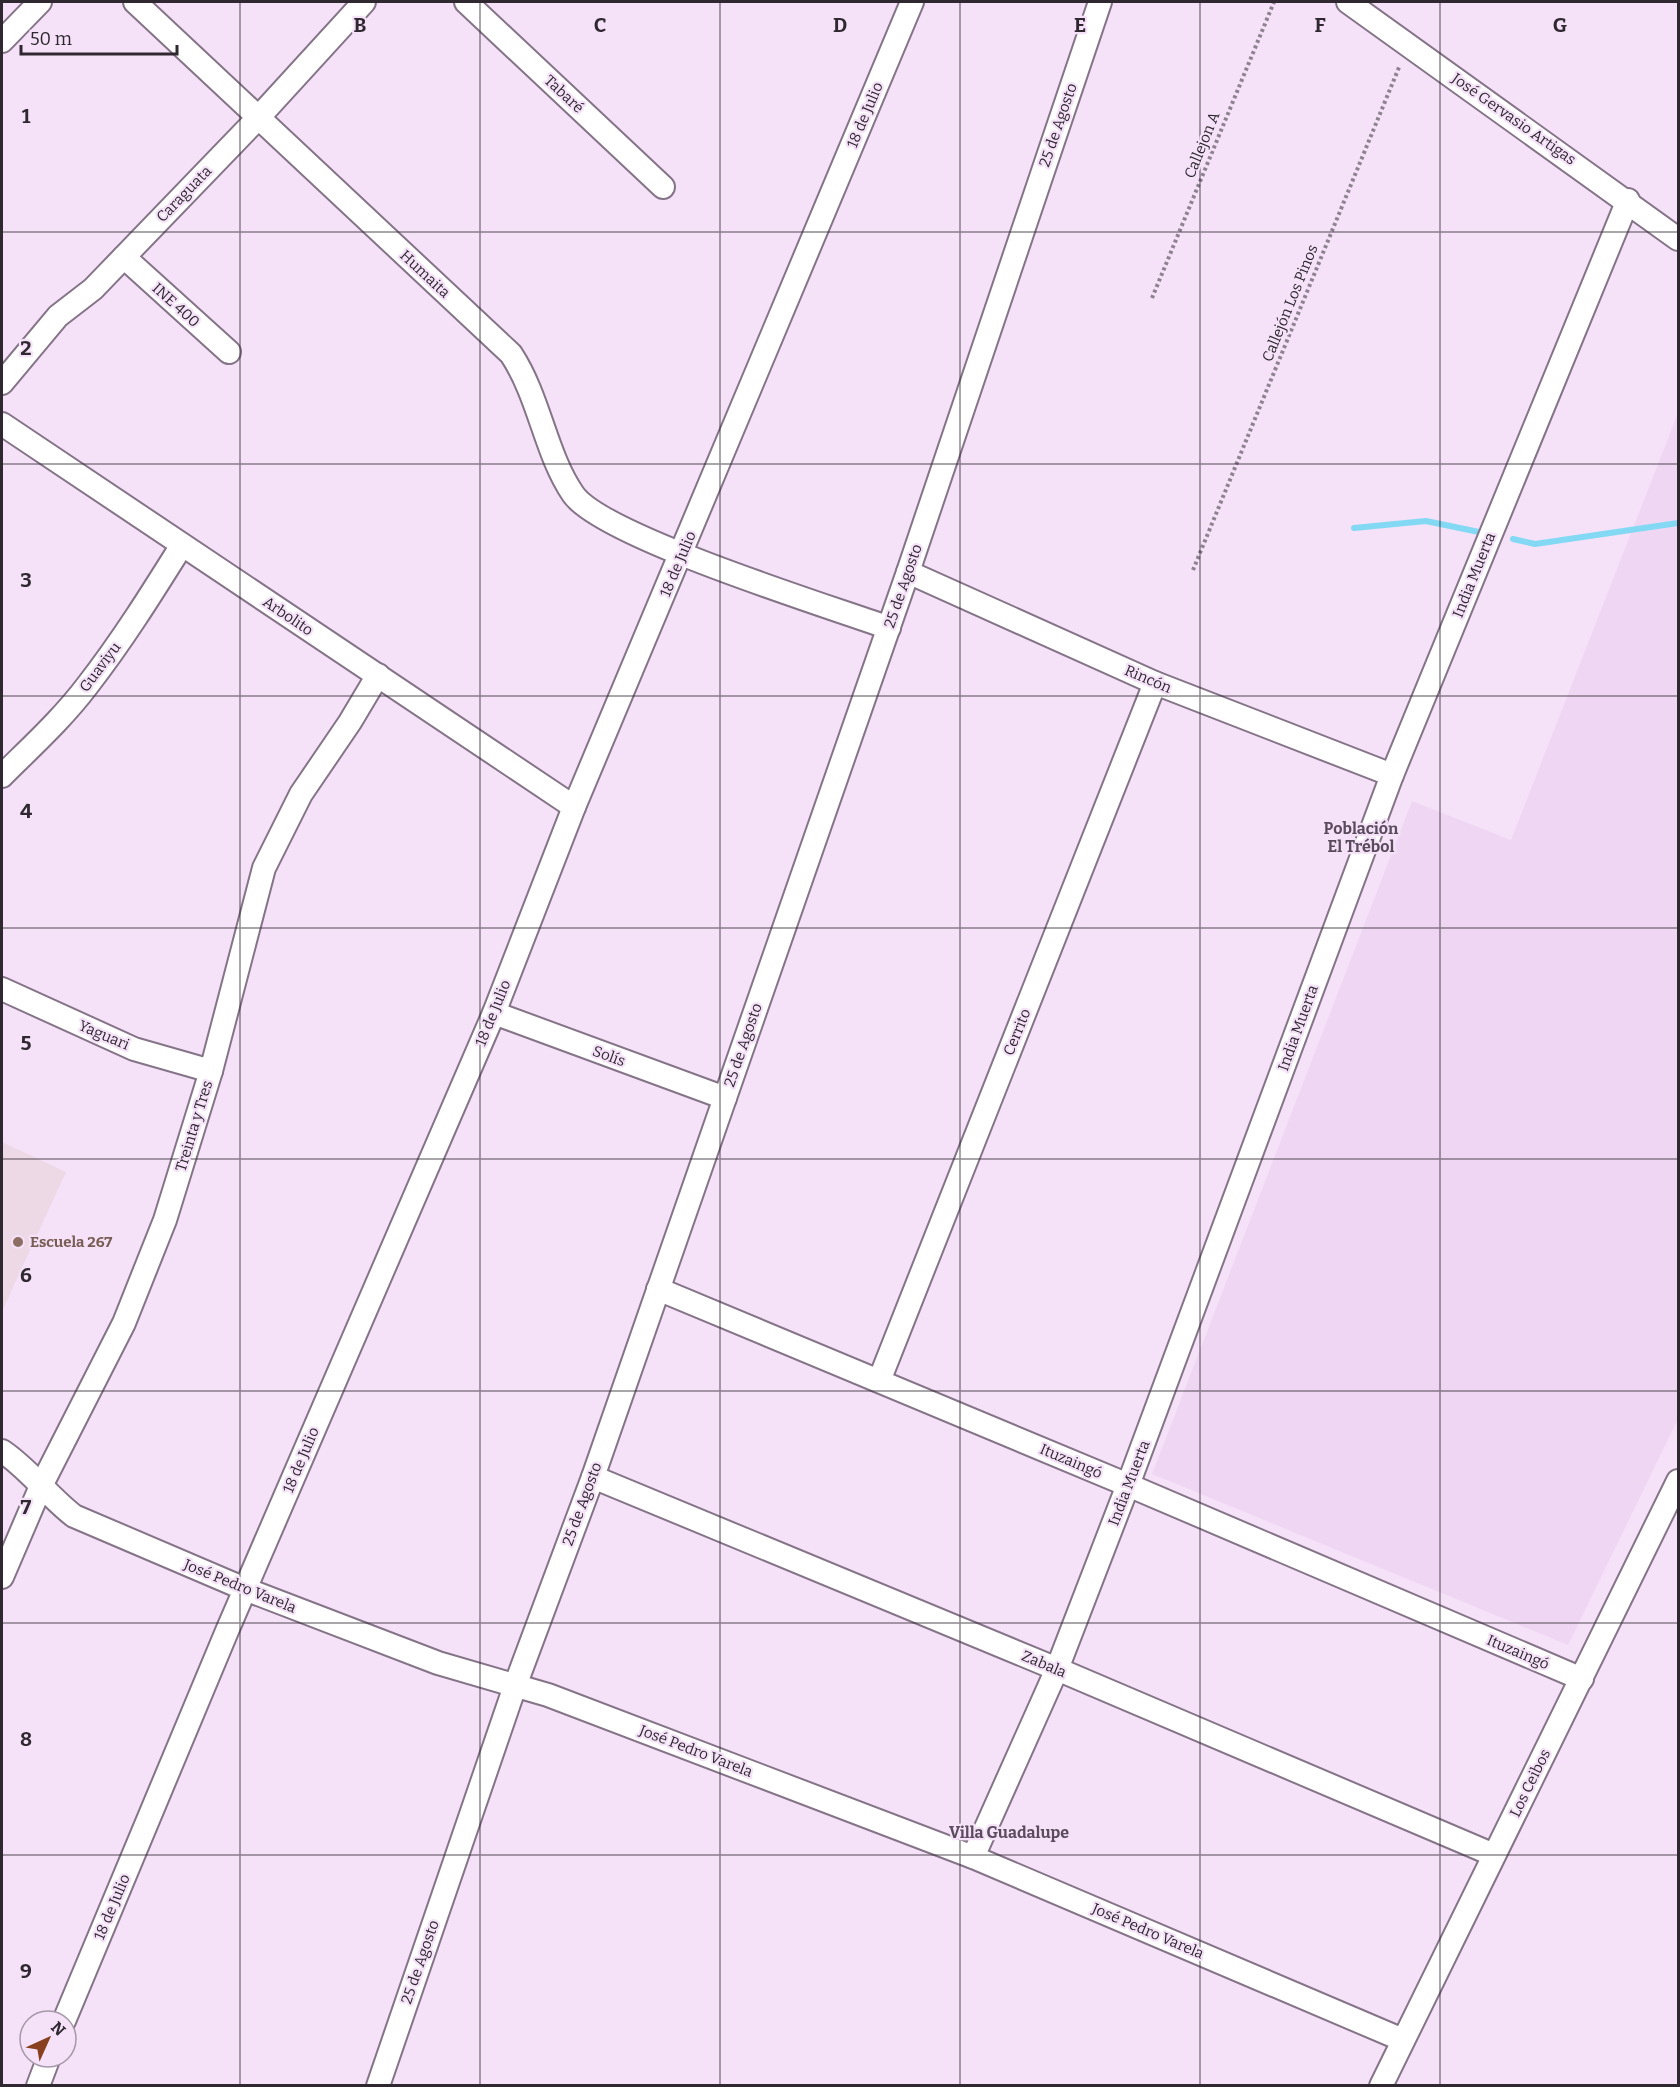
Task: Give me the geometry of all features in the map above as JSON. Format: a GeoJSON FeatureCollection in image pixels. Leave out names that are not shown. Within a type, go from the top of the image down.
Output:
{"type":"FeatureCollection","features":[{"type":"Feature","properties":{"kind":"street"},"geometry":{"type":"LineString","coordinates":[[2,41],[40,2]]}},
{"type":"Feature","properties":{"kind":"street","name":"Humaita"},"geometry":{"type":"LineString","coordinates":[[135,2],[511,354],[527,378],[558,466],[574,496],[596,516],[683,554]]}},
{"type":"Feature","properties":{"kind":"street","name":"Caraguata"},"geometry":{"type":"LineString","coordinates":[[2,383],[58,316],[93,289],[258,118],[364,2]]}},
{"type":"Feature","properties":{"kind":"street","name":"Tabaré"},"geometry":{"type":"LineString","coordinates":[[466,2],[663,187]]}},
{"type":"Feature","properties":{"kind":"street","name":"18 de Julio"},"geometry":{"type":"LineString","coordinates":[[69,2009],[245,1589],[494,1012],[574,807],[683,554],[912,2]]}},
{"type":"Feature","properties":{"kind":"street","name":"25 de Agosto"},"geometry":{"type":"LineString","coordinates":[[378,2085],[515,1686],[593,1477],[909,572],[1100,2]]}},
{"type":"Feature","properties":{"kind":"street","name":"José Gervasio Artigas"},"geometry":{"type":"LineString","coordinates":[[1348,2],[1628,200],[1678,239]]}},
{"type":"Feature","properties":{"kind":"street","name":"India Muerta"},"geometry":{"type":"LineString","coordinates":[[974,1857],[1057,1669],[1128,1485],[1392,775],[1628,200]]}},
{"type":"Feature","properties":{"kind":"street","name":"INE 400"},"geometry":{"type":"LineString","coordinates":[[124,257],[229,352]]}},
{"type":"Feature","properties":{"kind":"street","name":"Arbolito"},"geometry":{"type":"LineString","coordinates":[[2,424],[574,807]]}},
{"type":"Feature","properties":{"kind":"street","name":"Guaviyu"},"geometry":{"type":"LineString","coordinates":[[2,776],[50,729],[87,687],[131,626],[182,545]]}},
{"type":"Feature","properties":{"kind":"street"},"geometry":{"type":"LineString","coordinates":[[683,554],[889,628]]}},
{"type":"Feature","properties":{"kind":"street","name":"Rincón"},"geometry":{"type":"LineString","coordinates":[[909,572],[1155,683],[1392,775]]}},
{"type":"Feature","properties":{"kind":"street","name":"Treinta y Tres"},"geometry":{"type":"LineString","coordinates":[[2,1576],[41,1486],[124,1323],[165,1220],[211,1071],[264,868],[301,794],[350,722],[378,675]]}},
{"type":"Feature","properties":{"kind":"street","name":"Cerrito"},"geometry":{"type":"LineString","coordinates":[[879,1381],[1155,683]]}},
{"type":"Feature","properties":{"kind":"street","name":"Yaguari"},"geometry":{"type":"LineString","coordinates":[[2,990],[134,1048],[211,1071]]}},
{"type":"Feature","properties":{"kind":"street","name":"Solís"},"geometry":{"type":"LineString","coordinates":[[494,1012],[725,1098]]}},
{"type":"Feature","properties":{"kind":"street","name":"Ituzaingó"},"geometry":{"type":"LineString","coordinates":[[658,1289],[1128,1485],[1582,1679]]}},
{"type":"Feature","properties":{"kind":"street","name":"José Pedro Varela"},"geometry":{"type":"LineString","coordinates":[[2,1451],[22,1464],[41,1486],[74,1516],[245,1589],[438,1664],[515,1686],[662,1738],[974,1857],[1403,2040]]}},
{"type":"Feature","properties":{"kind":"street","name":"Zabala"},"geometry":{"type":"LineString","coordinates":[[593,1477],[1057,1669],[1494,1855]]}},
{"type":"Feature","properties":{"kind":"street","name":"Los Ceibos"},"geometry":{"type":"LineString","coordinates":[[1381,2085],[1678,1481]]}},
{"type":"Feature","properties":{"kind":"street"},"geometry":{"type":"LineString","coordinates":[[38,2085],[45,2069]]}},
{"type":"Feature","properties":{"kind":"path","name":"Callejon A"},"geometry":{"type":"LineString","coordinates":[[1152,298],[1274,2]]}},
{"type":"Feature","properties":{"kind":"path","name":"Callejón Los Pinos"},"geometry":{"type":"LineString","coordinates":[[1193,570],[1409,44]]}},
{"type":"Feature","properties":{"kind":"shaded area"},"geometry":{"type":"Polygon","coordinates":[[[1678,413],[1678,1419],[1568,1645],[1152,1474],[1412,801],[1511,840],[1678,413]]]}},
{"type":"Feature","properties":{"kind":"shaded area","name":"Escuela 267"},"geometry":{"type":"Polygon","coordinates":[[[2,1142],[66,1172],[2,1311],[2,1142]]]}},
{"type":"Feature","properties":{"kind":"waterway"},"geometry":{"type":"LineString","coordinates":[[1354,528],[1426,521],[1479,532]]}},
{"type":"Feature","properties":{"kind":"waterway"},"geometry":{"type":"LineString","coordinates":[[1513,539],[1535,544],[1678,523]]}},
{"type":"Feature","properties":{"kind":"place","name":"Escuela 267"},"geometry":{"type":"Point","coordinates":[18,1242]}},
{"type":"Feature","properties":{"kind":"district","name":"Población El Trébol"},"geometry":{"type":"Point","coordinates":[1361,837]}},
{"type":"Feature","properties":{"kind":"district","name":"Villa Guadalupe"},"geometry":{"type":"Point","coordinates":[1009,1832]}}]}
